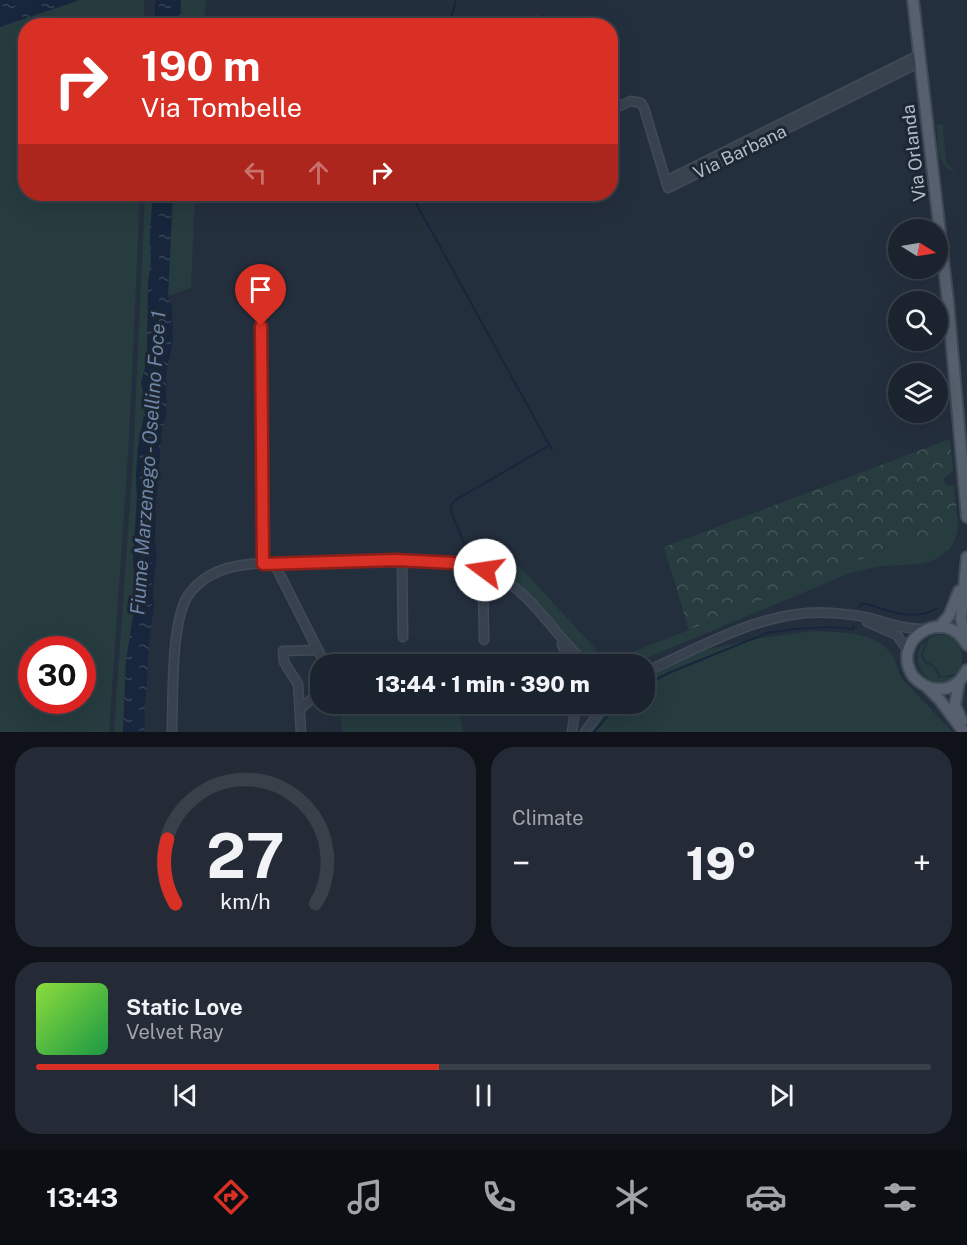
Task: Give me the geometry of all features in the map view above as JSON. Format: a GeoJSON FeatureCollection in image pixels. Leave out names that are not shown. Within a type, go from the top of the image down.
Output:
{"type":"FeatureCollection","features":[{"type":"Feature","properties":{"kind":"main road","name":"Via Orlanda"},"geometry":{"type":"LineString","coordinates":[[913,0],[948,302],[967,518]]}},
{"type":"Feature","properties":{"kind":"main road"},"geometry":{"type":"LineString","coordinates":[[939,627],[953,610],[967,561]]}},
{"type":"Feature","properties":{"kind":"main road"},"geometry":{"type":"LineString","coordinates":[[967,561],[961,619],[967,645]]}},
{"type":"Feature","properties":{"kind":"main road"},"geometry":{"type":"LineString","coordinates":[[965,728],[912,674],[908,663],[908,651],[917,636],[926,629],[939,627],[955,631],[967,645]]}},
{"type":"Feature","properties":{"kind":"main road"},"geometry":{"type":"LineString","coordinates":[[965,728],[955,705],[967,670]]}},
{"type":"Feature","properties":{"kind":"main road"},"geometry":{"type":"LineString","coordinates":[[926,686],[943,689],[963,680]]}},
{"type":"Feature","properties":{"kind":"street"},"geometry":{"type":"LineString","coordinates":[[618,107],[631,101],[641,104],[666,181],[920,58]]}},
{"type":"Feature","properties":{"kind":"street"},"geometry":{"type":"LineString","coordinates":[[261,326],[263,564]]}},
{"type":"Feature","properties":{"kind":"street"},"geometry":{"type":"LineString","coordinates":[[172,732],[180,613],[187,597],[197,585],[223,569],[274,563],[346,560],[455,563],[485,570],[518,590],[576,654]]}},
{"type":"Feature","properties":{"kind":"street"},"geometry":{"type":"LineString","coordinates":[[402,561],[403,638]]}},
{"type":"Feature","properties":{"kind":"street"},"geometry":{"type":"LineString","coordinates":[[274,563],[320,654]]}},
{"type":"Feature","properties":{"kind":"street"},"geometry":{"type":"LineString","coordinates":[[484,640],[483,579],[485,570]]}},
{"type":"Feature","properties":{"kind":"street"},"geometry":{"type":"LineString","coordinates":[[655,667],[768,620],[813,613],[875,619],[906,628],[926,629]]}},
{"type":"Feature","properties":{"kind":"street"},"geometry":{"type":"LineString","coordinates":[[853,616],[897,635],[908,651]]}},
{"type":"Feature","properties":{"kind":"street"},"geometry":{"type":"LineString","coordinates":[[556,633],[565,654]]}},
{"type":"Feature","properties":{"kind":"street"},"geometry":{"type":"LineString","coordinates":[[301,732],[298,684],[284,662],[283,651],[318,650]]}},
{"type":"Feature","properties":{"kind":"street"},"geometry":{"type":"LineString","coordinates":[[300,709],[310,701]]}},
{"type":"Feature","properties":{"kind":"street"},"geometry":{"type":"LineString","coordinates":[[572,732],[575,714]]}},
{"type":"Feature","properties":{"kind":"street"},"geometry":{"type":"LineString","coordinates":[[585,732],[597,714]]}},
{"type":"Feature","properties":{"kind":"green space"},"geometry":{"type":"Polygon","coordinates":[[[80,0],[144,0],[144,18],[27,18],[80,0]]]}},
{"type":"Feature","properties":{"kind":"green space"},"geometry":{"type":"Polygon","coordinates":[[[181,0],[206,0],[205,18],[180,18],[181,0]]]}},
{"type":"Feature","properties":{"kind":"green space"},"geometry":{"type":"Polygon","coordinates":[[[18,21],[18,201],[140,201],[129,440],[109,732],[0,732],[0,27],[18,21]]]}},
{"type":"Feature","properties":{"kind":"green space"},"geometry":{"type":"Polygon","coordinates":[[[943,124],[946,162],[956,173],[944,165],[939,153],[937,125],[943,124]]]}},
{"type":"Feature","properties":{"kind":"green space"},"geometry":{"type":"Polygon","coordinates":[[[145,201],[152,201],[147,360],[141,383],[146,404],[138,447],[136,475],[133,563],[136,586],[135,603],[126,661],[123,732],[114,732],[133,460],[145,201]]]}},
{"type":"Feature","properties":{"kind":"green space"},"geometry":{"type":"Polygon","coordinates":[[[173,201],[195,201],[191,288],[168,296],[173,201]]]}},
{"type":"Feature","properties":{"kind":"green space"},"geometry":{"type":"Polygon","coordinates":[[[950,439],[953,471],[942,480],[948,486],[954,486],[958,525],[915,543],[896,545],[689,630],[664,547],[950,439]]]}},
{"type":"Feature","properties":{"kind":"green space"},"geometry":{"type":"Polygon","coordinates":[[[958,525],[949,550],[935,559],[918,564],[884,566],[850,573],[655,655],[627,654],[896,545],[915,543],[958,525]]]}},
{"type":"Feature","properties":{"kind":"green space"},"geometry":{"type":"Polygon","coordinates":[[[472,553],[508,561],[522,569],[600,654],[583,654],[521,585],[498,569],[468,557],[472,553]]]}},
{"type":"Feature","properties":{"kind":"green space"},"geometry":{"type":"Polygon","coordinates":[[[813,631],[856,634],[876,641],[885,647],[894,658],[903,680],[953,732],[588,732],[602,714],[655,714],[655,673],[704,650],[762,638],[813,631]]]}},
{"type":"Feature","properties":{"kind":"green space"},"geometry":{"type":"Polygon","coordinates":[[[938,635],[952,638],[960,647],[962,659],[959,673],[941,677],[935,666],[926,661],[923,655],[929,638],[938,635]]]}},
{"type":"Feature","properties":{"kind":"green space"},"geometry":{"type":"Polygon","coordinates":[[[926,641],[921,654],[923,661],[934,668],[939,678],[956,676],[947,681],[938,682],[923,674],[917,657],[926,641]]]}},
{"type":"Feature","properties":{"kind":"green space"},"geometry":{"type":"Polygon","coordinates":[[[340,714],[460,714],[463,732],[343,732],[340,714]]]}},
{"type":"Feature","properties":{"kind":"water"},"geometry":{"type":"Polygon","coordinates":[[[0,0],[80,0],[27,18],[18,18],[18,21],[0,27],[0,0]]]}},
{"type":"Feature","properties":{"kind":"water"},"geometry":{"type":"Polygon","coordinates":[[[155,0],[181,0],[180,18],[155,18],[155,0]]]}},
{"type":"Feature","properties":{"kind":"water","name":"Fiume Marzenego - Osellino Foce 1"},"geometry":{"type":"Polygon","coordinates":[[[152,201],[173,201],[168,296],[172,307],[173,341],[166,374],[166,415],[162,429],[156,502],[157,557],[153,585],[154,608],[149,642],[145,723],[144,732],[123,732],[126,661],[136,586],[133,563],[136,475],[138,447],[146,404],[141,383],[147,360],[152,201]]]}},
{"type":"Feature","properties":{"kind":"waterway"},"geometry":{"type":"LineString","coordinates":[[451,18],[456,0]]}},
{"type":"Feature","properties":{"kind":"waterway"},"geometry":{"type":"LineString","coordinates":[[415,201],[552,450]]}},
{"type":"Feature","properties":{"kind":"waterway"},"geometry":{"type":"LineString","coordinates":[[468,552],[451,512],[454,501],[550,445]]}},
{"type":"Feature","properties":{"kind":"waterway"},"geometry":{"type":"LineString","coordinates":[[858,608],[862,604],[867,604],[912,615],[937,608]]}},
{"type":"Feature","properties":{"kind":"waterway"},"geometry":{"type":"LineString","coordinates":[[655,680],[767,633],[829,627],[853,629],[854,626]]}},
{"type":"Feature","properties":{"kind":"waterway"},"geometry":{"type":"LineString","coordinates":[[594,732],[609,714]]}},
{"type":"Feature","properties":{"kind":"route"},"geometry":{"type":"LineString","coordinates":[[261,326],[263,564],[396,560],[466,564],[485,570]]}}]}
